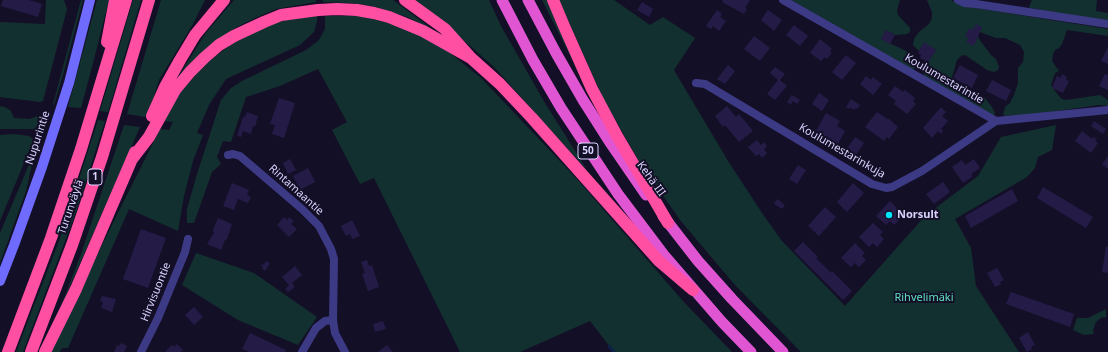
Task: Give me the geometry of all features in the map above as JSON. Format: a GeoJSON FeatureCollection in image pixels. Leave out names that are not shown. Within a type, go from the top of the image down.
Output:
{"type":"FeatureCollection","features":[{"type":"Feature","properties":{"kind":"highway"},"geometry":{"type":"LineString","coordinates":[[101,85],[115,0]]}},
{"type":"Feature","properties":{"kind":"highway","name":"Turunväylä"},"geometry":{"type":"LineString","coordinates":[[8,352],[54,230],[81,149],[126,0]]}},
{"type":"Feature","properties":{"kind":"highway","name":"Turunväylä"},"geometry":{"type":"LineString","coordinates":[[31,352],[74,238],[111,128],[149,0]]}},
{"type":"Feature","properties":{"kind":"highway"},"geometry":{"type":"LineString","coordinates":[[45,352],[79,282],[165,87],[195,35],[224,0]]}},
{"type":"Feature","properties":{"kind":"highway"},"geometry":{"type":"LineString","coordinates":[[405,0],[445,28],[471,58],[500,84],[532,118],[659,261],[693,290]]}},
{"type":"Feature","properties":{"kind":"highway","name":"50"},"geometry":{"type":"LineString","coordinates":[[502,0],[533,60],[561,108],[632,213],[664,256],[693,290],[751,352]]}},
{"type":"Feature","properties":{"kind":"highway","name":"Kehä III"},"geometry":{"type":"LineString","coordinates":[[528,0],[556,53],[591,113],[629,170],[698,262],[783,352]]}},
{"type":"Feature","properties":{"kind":"highway"},"geometry":{"type":"LineString","coordinates":[[553,0],[592,89],[617,136],[668,223]]}},
{"type":"Feature","properties":{"kind":"highway"},"geometry":{"type":"LineString","coordinates":[[132,159],[148,137],[175,90],[204,58],[219,45],[248,29],[282,15],[337,9],[357,10],[389,17],[423,31],[471,58]]}},
{"type":"Feature","properties":{"kind":"main road","name":"Nupurintie"},"geometry":{"type":"LineString","coordinates":[[0,281],[42,166],[69,83],[90,0]]}},
{"type":"Feature","properties":{"kind":"street","name":"Koulumestarintie"},"geometry":{"type":"LineString","coordinates":[[783,0],[996,121]]}},
{"type":"Feature","properties":{"kind":"street"},"geometry":{"type":"LineString","coordinates":[[958,0],[964,3],[1108,24]]}},
{"type":"Feature","properties":{"kind":"street","name":"Koulumestarinkuja"},"geometry":{"type":"LineString","coordinates":[[696,83],[705,84],[872,184],[886,188],[892,187],[922,171],[996,121]]}},
{"type":"Feature","properties":{"kind":"street"},"geometry":{"type":"LineString","coordinates":[[996,121],[1108,110]]}},
{"type":"Feature","properties":{"kind":"street","name":"Rintamaantie"},"geometry":{"type":"LineString","coordinates":[[228,155],[233,154],[240,156],[302,209],[319,226],[331,249],[334,259],[333,320],[335,332],[345,352]]}},
{"type":"Feature","properties":{"kind":"street","name":"Hirvisuontie"},"geometry":{"type":"LineString","coordinates":[[142,352],[161,311],[185,252],[188,239]]}},
{"type":"Feature","properties":{"kind":"street"},"geometry":{"type":"LineString","coordinates":[[302,352],[316,328],[325,321],[333,320]]}},
{"type":"Feature","properties":{"kind":"green space"},"geometry":{"type":"Polygon","coordinates":[[[46,0],[64,0],[67,9],[43,101],[40,102],[0,97],[0,22],[45,24],[46,0]]]}},
{"type":"Feature","properties":{"kind":"green space"},"geometry":{"type":"Polygon","coordinates":[[[81,0],[83,0],[54,105],[53,104],[81,0]]]}},
{"type":"Feature","properties":{"kind":"green space"},"geometry":{"type":"Polygon","coordinates":[[[97,0],[109,0],[81,108],[68,107],[97,0]]]}},
{"type":"Feature","properties":{"kind":"green space"},"geometry":{"type":"Polygon","coordinates":[[[133,0],[141,0],[108,112],[100,111],[133,0]]]}},
{"type":"Feature","properties":{"kind":"green space"},"geometry":{"type":"Polygon","coordinates":[[[161,0],[205,0],[193,24],[159,80],[145,117],[127,114],[161,0]]]}},
{"type":"Feature","properties":{"kind":"green space"},"geometry":{"type":"Polygon","coordinates":[[[234,0],[316,0],[316,2],[276,9],[237,27],[228,33],[175,82],[205,34],[234,0]]]}},
{"type":"Feature","properties":{"kind":"green space"},"geometry":{"type":"Polygon","coordinates":[[[323,0],[393,0],[432,29],[407,17],[372,6],[350,3],[323,2],[323,0]]]}},
{"type":"Feature","properties":{"kind":"green space"},"geometry":{"type":"Polygon","coordinates":[[[415,0],[489,0],[501,26],[545,103],[587,170],[494,67],[415,0]]]}},
{"type":"Feature","properties":{"kind":"green space"},"geometry":{"type":"Polygon","coordinates":[[[542,0],[547,0],[579,73],[542,0]]]}},
{"type":"Feature","properties":{"kind":"green space","name":"Rihvelimäki"},"geometry":{"type":"Polygon","coordinates":[[[559,0],[614,0],[650,25],[663,17],[695,38],[674,70],[728,161],[782,241],[845,306],[925,216],[978,176],[1001,137],[1056,125],[1052,150],[1038,157],[1035,168],[1027,177],[955,219],[971,248],[976,286],[1019,352],[801,352],[734,284],[680,220],[639,161],[603,98],[559,0]]]}},
{"type":"Feature","properties":{"kind":"green space"},"geometry":{"type":"Polygon","coordinates":[[[791,0],[900,0],[897,10],[898,15],[910,28],[910,32],[907,34],[895,35],[886,30],[881,39],[906,51],[914,60],[916,65],[914,69],[911,69],[791,0]]]}},
{"type":"Feature","properties":{"kind":"green space"},"geometry":{"type":"Polygon","coordinates":[[[927,0],[951,0],[963,6],[1108,29],[1108,36],[1067,30],[1062,44],[1053,54],[1052,61],[1059,71],[1055,73],[1051,85],[1062,99],[1066,100],[1100,95],[1108,100],[1108,106],[1099,105],[1036,114],[1005,116],[1003,114],[1005,107],[1010,103],[1018,83],[1018,68],[1023,62],[1024,52],[1020,45],[1005,38],[996,38],[977,31],[976,34],[982,43],[996,59],[999,67],[998,70],[994,72],[987,70],[965,55],[961,56],[957,60],[952,77],[953,81],[959,85],[985,98],[995,113],[994,116],[926,79],[923,73],[936,50],[924,43],[919,51],[913,45],[914,39],[919,32],[929,24],[932,18],[932,12],[927,0]]]}},
{"type":"Feature","properties":{"kind":"green space"},"geometry":{"type":"Polygon","coordinates":[[[1032,0],[1097,0],[1096,11],[1108,13],[1108,21],[1030,8],[1029,7],[1032,0]]]}},
{"type":"Feature","properties":{"kind":"green space"},"geometry":{"type":"Polygon","coordinates":[[[317,16],[314,32],[300,45],[226,79],[209,105],[197,133],[203,135],[193,161],[184,196],[178,231],[129,209],[68,348],[62,348],[60,352],[51,352],[160,129],[169,130],[173,122],[163,121],[180,93],[203,66],[229,46],[261,27],[286,20],[317,16]]]}},
{"type":"Feature","properties":{"kind":"green space"},"geometry":{"type":"Polygon","coordinates":[[[325,16],[366,16],[407,29],[444,48],[481,78],[576,178],[683,301],[732,352],[614,352],[590,321],[520,352],[460,352],[374,178],[360,184],[332,130],[347,122],[318,69],[280,86],[246,97],[231,142],[223,141],[217,157],[221,164],[212,172],[194,223],[187,223],[187,209],[221,100],[231,88],[242,81],[306,50],[319,40],[325,29],[325,16]]]}},
{"type":"Feature","properties":{"kind":"green space"},"geometry":{"type":"Polygon","coordinates":[[[0,106],[11,111],[14,118],[29,119],[42,116],[35,129],[0,129],[0,106]]]}},
{"type":"Feature","properties":{"kind":"green space"},"geometry":{"type":"Polygon","coordinates":[[[98,120],[105,121],[76,212],[23,352],[16,352],[59,241],[98,120]]]}},
{"type":"Feature","properties":{"kind":"green space"},"geometry":{"type":"Polygon","coordinates":[[[124,125],[140,127],[59,311],[81,254],[124,125]]]}},
{"type":"Feature","properties":{"kind":"green space"},"geometry":{"type":"Polygon","coordinates":[[[14,134],[29,136],[33,139],[33,141],[0,221],[0,135],[14,134]]]}},
{"type":"Feature","properties":{"kind":"green space"},"geometry":{"type":"Polygon","coordinates":[[[31,160],[33,160],[26,191],[0,263],[0,233],[31,160]]]}},
{"type":"Feature","properties":{"kind":"green space"},"geometry":{"type":"Polygon","coordinates":[[[196,253],[254,273],[317,317],[298,345],[238,320],[182,285],[196,253]]]}},
{"type":"Feature","properties":{"kind":"green space"},"geometry":{"type":"Polygon","coordinates":[[[1106,309],[1106,317],[1101,318],[1096,322],[1093,330],[1094,334],[1084,335],[1073,330],[1077,318],[1088,318],[1106,309]]]}},
{"type":"Feature","properties":{"kind":"building"},"geometry":{"type":"Polygon","coordinates":[[[3,0],[29,0],[42,4],[38,17],[1,6],[3,0]]]}},
{"type":"Feature","properties":{"kind":"building"},"geometry":{"type":"Polygon","coordinates":[[[723,0],[750,0],[745,8],[747,9],[744,14],[722,2],[723,0]]]}},
{"type":"Feature","properties":{"kind":"building"},"geometry":{"type":"Polygon","coordinates":[[[642,2],[653,9],[649,17],[637,10],[642,2]]]}},
{"type":"Feature","properties":{"kind":"building"},"geometry":{"type":"Polygon","coordinates":[[[717,10],[722,14],[720,17],[726,21],[719,31],[713,26],[711,29],[706,26],[717,10]]]}},
{"type":"Feature","properties":{"kind":"building"},"geometry":{"type":"Polygon","coordinates":[[[768,10],[782,20],[774,31],[761,20],[768,10]]]}},
{"type":"Feature","properties":{"kind":"building"},"geometry":{"type":"Polygon","coordinates":[[[976,24],[982,27],[974,46],[966,42],[969,38],[965,36],[969,28],[973,30],[976,24]]]}},
{"type":"Feature","properties":{"kind":"building"},"geometry":{"type":"Polygon","coordinates":[[[794,25],[808,36],[800,46],[786,35],[794,25]]]}},
{"type":"Feature","properties":{"kind":"building"},"geometry":{"type":"Polygon","coordinates":[[[886,30],[895,35],[890,44],[881,39],[886,30]]]}},
{"type":"Feature","properties":{"kind":"building"},"geometry":{"type":"Polygon","coordinates":[[[754,36],[770,48],[760,61],[744,49],[754,36]]]}},
{"type":"Feature","properties":{"kind":"building"},"geometry":{"type":"Polygon","coordinates":[[[820,39],[832,49],[830,51],[832,53],[827,59],[825,57],[821,61],[810,53],[820,39]]]}},
{"type":"Feature","properties":{"kind":"building"},"geometry":{"type":"Polygon","coordinates":[[[924,42],[936,50],[928,62],[920,58],[921,55],[918,53],[924,42]]]}},
{"type":"Feature","properties":{"kind":"building"},"geometry":{"type":"Polygon","coordinates":[[[1108,47],[1108,64],[1101,61],[1108,47]]]}},
{"type":"Feature","properties":{"kind":"building"},"geometry":{"type":"Polygon","coordinates":[[[846,55],[856,63],[842,80],[832,72],[846,55]]]}},
{"type":"Feature","properties":{"kind":"building"},"geometry":{"type":"Polygon","coordinates":[[[728,65],[735,71],[725,84],[717,79],[728,65]]]}},
{"type":"Feature","properties":{"kind":"building"},"geometry":{"type":"Polygon","coordinates":[[[960,65],[978,75],[972,88],[953,78],[960,65]]]}},
{"type":"Feature","properties":{"kind":"building"},"geometry":{"type":"Polygon","coordinates":[[[775,67],[785,74],[780,80],[787,86],[775,100],[767,94],[778,80],[770,73],[775,67]]]}},
{"type":"Feature","properties":{"kind":"building"},"geometry":{"type":"Polygon","coordinates":[[[1062,74],[1067,77],[1066,80],[1069,81],[1063,93],[1052,88],[1057,76],[1061,78],[1062,74]]]}},
{"type":"Feature","properties":{"kind":"building"},"geometry":{"type":"Polygon","coordinates":[[[1105,74],[1108,75],[1108,90],[1099,86],[1105,74]]]}},
{"type":"Feature","properties":{"kind":"building"},"geometry":{"type":"Polygon","coordinates":[[[866,76],[871,80],[873,77],[882,84],[873,95],[860,84],[866,76]]]}},
{"type":"Feature","properties":{"kind":"building"},"geometry":{"type":"Polygon","coordinates":[[[992,80],[1011,90],[1006,101],[986,91],[992,80]]]}},
{"type":"Feature","properties":{"kind":"building"},"geometry":{"type":"Polygon","coordinates":[[[895,86],[903,92],[905,90],[915,98],[913,101],[916,104],[907,114],[894,104],[896,101],[888,95],[895,86]]]}},
{"type":"Feature","properties":{"kind":"building"},"geometry":{"type":"Polygon","coordinates":[[[819,93],[829,100],[822,111],[812,104],[819,93]]]}},
{"type":"Feature","properties":{"kind":"building"},"geometry":{"type":"Polygon","coordinates":[[[792,95],[800,100],[797,104],[793,101],[791,105],[787,102],[792,95]]]}},
{"type":"Feature","properties":{"kind":"building"},"geometry":{"type":"Polygon","coordinates":[[[279,98],[295,103],[284,138],[272,134],[275,125],[270,124],[279,98]]]}},
{"type":"Feature","properties":{"kind":"building"},"geometry":{"type":"Polygon","coordinates":[[[851,99],[860,105],[857,109],[856,108],[854,110],[850,107],[849,109],[846,107],[851,99]]]}},
{"type":"Feature","properties":{"kind":"building"},"geometry":{"type":"Polygon","coordinates":[[[727,106],[736,117],[739,114],[753,131],[739,142],[725,125],[723,127],[715,116],[727,106]]]}},
{"type":"Feature","properties":{"kind":"building"},"geometry":{"type":"Polygon","coordinates":[[[941,107],[946,112],[942,116],[948,121],[941,129],[943,131],[941,134],[938,131],[932,138],[923,128],[941,107]]]}},
{"type":"Feature","properties":{"kind":"building"},"geometry":{"type":"Polygon","coordinates":[[[247,112],[258,116],[255,127],[253,126],[251,134],[243,131],[241,137],[237,136],[243,117],[245,117],[247,112]]]}},
{"type":"Feature","properties":{"kind":"building"},"geometry":{"type":"Polygon","coordinates":[[[877,112],[887,119],[888,118],[898,127],[889,139],[887,137],[884,141],[865,127],[877,112]]]}},
{"type":"Feature","properties":{"kind":"building"},"geometry":{"type":"Polygon","coordinates":[[[826,113],[840,121],[837,126],[845,131],[838,144],[816,131],[826,113]]]}},
{"type":"Feature","properties":{"kind":"building"},"geometry":{"type":"Polygon","coordinates":[[[1094,121],[1106,129],[1103,134],[1091,126],[1094,121]]]}},
{"type":"Feature","properties":{"kind":"building"},"geometry":{"type":"Polygon","coordinates":[[[1082,131],[1092,139],[1093,137],[1097,139],[1095,141],[1098,143],[1091,153],[1075,141],[1082,131]]]}},
{"type":"Feature","properties":{"kind":"building"},"geometry":{"type":"Polygon","coordinates":[[[855,137],[864,143],[855,157],[845,151],[855,137]]]}},
{"type":"Feature","properties":{"kind":"building"},"geometry":{"type":"Polygon","coordinates":[[[757,140],[761,145],[764,142],[767,146],[764,149],[767,153],[762,158],[759,154],[756,156],[748,147],[757,140]]]}},
{"type":"Feature","properties":{"kind":"building"},"geometry":{"type":"Polygon","coordinates":[[[1108,156],[1108,169],[1102,164],[1108,156]]]}},
{"type":"Feature","properties":{"kind":"building"},"geometry":{"type":"Polygon","coordinates":[[[290,159],[296,170],[288,174],[283,163],[290,159]]]}},
{"type":"Feature","properties":{"kind":"building"},"geometry":{"type":"Polygon","coordinates":[[[974,159],[980,168],[971,174],[973,176],[963,183],[952,167],[962,160],[965,165],[974,159]]]}},
{"type":"Feature","properties":{"kind":"building"},"geometry":{"type":"Polygon","coordinates":[[[798,165],[806,170],[797,184],[789,179],[798,165]]]}},
{"type":"Feature","properties":{"kind":"building"},"geometry":{"type":"Polygon","coordinates":[[[308,168],[315,182],[300,190],[293,176],[308,168]]]}},
{"type":"Feature","properties":{"kind":"building"},"geometry":{"type":"Polygon","coordinates":[[[943,182],[950,192],[934,204],[926,194],[943,182]]]}},
{"type":"Feature","properties":{"kind":"building"},"geometry":{"type":"Polygon","coordinates":[[[232,183],[249,190],[247,195],[251,197],[248,203],[238,199],[234,210],[223,206],[232,183]]]}},
{"type":"Feature","properties":{"kind":"building"},"geometry":{"type":"Polygon","coordinates":[[[853,183],[864,193],[847,212],[837,202],[853,183]]]}},
{"type":"Feature","properties":{"kind":"building"},"geometry":{"type":"Polygon","coordinates":[[[1043,187],[1093,217],[1086,228],[1037,198],[1043,187]]]}},
{"type":"Feature","properties":{"kind":"building"},"geometry":{"type":"Polygon","coordinates":[[[1012,189],[1018,201],[971,228],[965,216],[1012,189]]]}},
{"type":"Feature","properties":{"kind":"building"},"geometry":{"type":"Polygon","coordinates":[[[777,199],[785,205],[782,209],[774,204],[777,199]]]}},
{"type":"Feature","properties":{"kind":"building"},"geometry":{"type":"Polygon","coordinates":[[[890,201],[900,211],[897,214],[901,218],[894,225],[890,221],[886,225],[876,216],[890,201]]]}},
{"type":"Feature","properties":{"kind":"building"},"geometry":{"type":"Polygon","coordinates":[[[825,207],[836,217],[819,236],[808,226],[825,207]]]}},
{"type":"Feature","properties":{"kind":"building"},"geometry":{"type":"Polygon","coordinates":[[[284,217],[287,220],[289,217],[294,221],[291,224],[297,229],[289,237],[277,225],[284,217]]]}},
{"type":"Feature","properties":{"kind":"building"},"geometry":{"type":"Polygon","coordinates":[[[218,218],[232,224],[227,239],[225,240],[221,250],[207,244],[214,233],[214,227],[218,218]]]}},
{"type":"Feature","properties":{"kind":"building"},"geometry":{"type":"Polygon","coordinates":[[[352,220],[360,236],[352,239],[350,234],[346,236],[341,226],[352,220]]]}},
{"type":"Feature","properties":{"kind":"building"},"geometry":{"type":"Polygon","coordinates":[[[873,223],[883,232],[880,235],[884,239],[877,247],[873,243],[869,247],[859,237],[873,223]]]}},
{"type":"Feature","properties":{"kind":"building"},"geometry":{"type":"Polygon","coordinates":[[[141,229],[166,238],[148,288],[123,279],[141,229]]]}},
{"type":"Feature","properties":{"kind":"building"},"geometry":{"type":"Polygon","coordinates":[[[803,242],[831,273],[832,271],[852,291],[843,300],[794,251],[803,242]]]}},
{"type":"Feature","properties":{"kind":"building"},"geometry":{"type":"Polygon","coordinates":[[[855,243],[865,253],[862,256],[866,260],[859,267],[855,263],[851,267],[841,258],[855,243]]]}},
{"type":"Feature","properties":{"kind":"building"},"geometry":{"type":"Polygon","coordinates":[[[1106,247],[1108,247],[1108,273],[1102,272],[1106,247]]]}},
{"type":"Feature","properties":{"kind":"building"},"geometry":{"type":"Polygon","coordinates":[[[367,260],[369,266],[372,265],[379,287],[368,291],[362,274],[365,273],[361,262],[367,260]]]}},
{"type":"Feature","properties":{"kind":"building"},"geometry":{"type":"Polygon","coordinates":[[[266,261],[270,263],[265,271],[261,266],[262,264],[264,265],[266,261]]]}},
{"type":"Feature","properties":{"kind":"building"},"geometry":{"type":"Polygon","coordinates":[[[295,266],[302,275],[292,283],[295,287],[288,292],[285,289],[289,285],[282,277],[295,266]]]}},
{"type":"Feature","properties":{"kind":"building"},"geometry":{"type":"Polygon","coordinates":[[[997,268],[1004,280],[1000,282],[1001,284],[995,287],[987,273],[997,268]]]}},
{"type":"Feature","properties":{"kind":"building"},"geometry":{"type":"Polygon","coordinates":[[[1011,292],[1074,314],[1070,327],[1006,304],[1011,292]]]}},
{"type":"Feature","properties":{"kind":"building"},"geometry":{"type":"Polygon","coordinates":[[[102,296],[116,299],[112,312],[101,308],[103,302],[100,301],[102,296]]]}},
{"type":"Feature","properties":{"kind":"building"},"geometry":{"type":"Polygon","coordinates":[[[194,307],[203,317],[194,325],[185,315],[194,307]]]}},
{"type":"Feature","properties":{"kind":"building"},"geometry":{"type":"Polygon","coordinates":[[[383,321],[386,329],[375,332],[373,324],[383,321]]]}},
{"type":"Feature","properties":{"kind":"building"},"geometry":{"type":"Polygon","coordinates":[[[1028,332],[1035,345],[1027,352],[1019,338],[1028,332]]]}},
{"type":"Feature","properties":{"kind":"building"},"geometry":{"type":"Polygon","coordinates":[[[250,333],[286,350],[285,352],[249,352],[242,349],[250,333]]]}},
{"type":"Feature","properties":{"kind":"building"},"geometry":{"type":"Polygon","coordinates":[[[121,343],[127,346],[124,352],[114,352],[117,345],[119,346],[121,343]]]}},
{"type":"Feature","properties":{"kind":"building"},"geometry":{"type":"Polygon","coordinates":[[[177,344],[183,350],[181,352],[165,352],[172,345],[174,347],[177,344]]]}},
{"type":"Feature","properties":{"kind":"building"},"geometry":{"type":"Polygon","coordinates":[[[387,345],[393,352],[378,352],[387,345]]]}},
{"type":"Feature","properties":{"kind":"waterway"},"geometry":{"type":"LineString","coordinates":[[609,346],[614,352]]}},
{"type":"Feature","properties":{"kind":"place","name":"Norsult"},"geometry":{"type":"Point","coordinates":[889,215]}}]}
